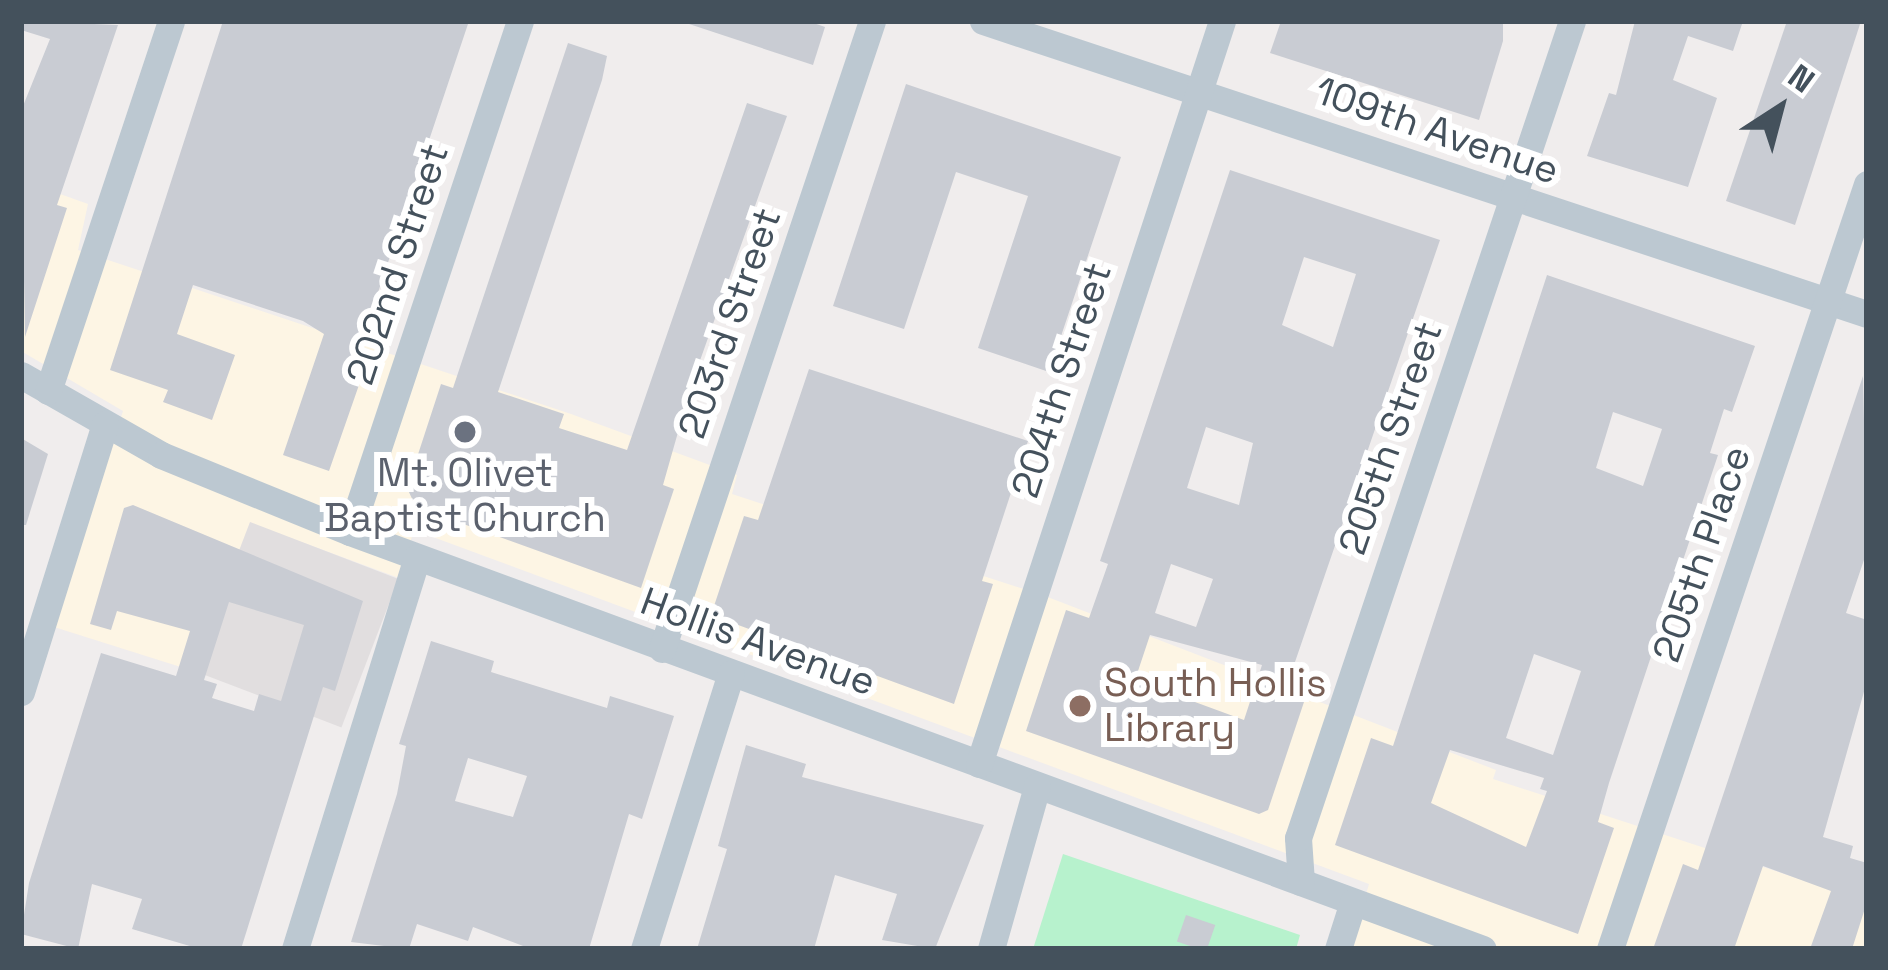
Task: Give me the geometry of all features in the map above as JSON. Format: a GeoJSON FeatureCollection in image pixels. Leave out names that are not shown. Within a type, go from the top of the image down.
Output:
{"type":"FeatureCollection","features":[{"type":"Feature","properties":{"kind":"street"},"geometry":{"type":"LineString","coordinates":[[48,391],[171,21]]}},
{"type":"Feature","properties":{"kind":"street","name":"202nd Street"},"geometry":{"type":"LineString","coordinates":[[350,532],[520,21]]}},
{"type":"Feature","properties":{"kind":"street","name":"203rd Street"},"geometry":{"type":"LineString","coordinates":[[662,650],[872,21]]}},
{"type":"Feature","properties":{"kind":"street","name":"109th Avenue"},"geometry":{"type":"LineString","coordinates":[[983,21],[1867,314]]}},
{"type":"Feature","properties":{"kind":"street","name":"204th Street"},"geometry":{"type":"LineString","coordinates":[[979,764],[1222,21]]}},
{"type":"Feature","properties":{"kind":"street","name":"205th Street"},"geometry":{"type":"LineString","coordinates":[[1301,882],[1298,838],[1572,21]]}},
{"type":"Feature","properties":{"kind":"street","name":"205th Place"},"geometry":{"type":"LineString","coordinates":[[1610,949],[1867,184]]}},
{"type":"Feature","properties":{"kind":"street","name":"Hollis Avenue"},"geometry":{"type":"LineString","coordinates":[[21,375],[105,424],[350,532],[1483,949]]}},
{"type":"Feature","properties":{"kind":"street"},"geometry":{"type":"LineString","coordinates":[[21,692],[105,424]]}},
{"type":"Feature","properties":{"kind":"street"},"geometry":{"type":"LineString","coordinates":[[295,949],[417,558]]}},
{"type":"Feature","properties":{"kind":"street"},"geometry":{"type":"LineString","coordinates":[[644,949],[731,674]]}},
{"type":"Feature","properties":{"kind":"street"},"geometry":{"type":"LineString","coordinates":[[991,949],[1036,786]]}},
{"type":"Feature","properties":{"kind":"street"},"geometry":{"type":"LineString","coordinates":[[1338,949],[1353,902]]}},
{"type":"Feature","properties":{"kind":"shaded area"},"geometry":{"type":"Polygon","coordinates":[[[21,180],[88,204],[78,250],[571,414],[737,475],[732,494],[1045,596],[1496,770],[1493,779],[1867,901],[1867,949],[1350,949],[1369,884],[414,530],[399,578],[250,523],[206,675],[54,627],[123,411],[21,351],[21,180]]]}},
{"type":"Feature","properties":{"kind":"shaded area"},"geometry":{"type":"Polygon","coordinates":[[[250,522],[398,579],[341,727],[193,670],[250,522]]]}},
{"type":"Feature","properties":{"kind":"green space"},"geometry":{"type":"Polygon","coordinates":[[[1063,854],[1300,935],[1296,949],[1033,949],[1063,854]]]}},
{"type":"Feature","properties":{"kind":"building"},"geometry":{"type":"Polygon","coordinates":[[[21,21],[118,25],[57,205],[67,208],[25,337],[21,111],[50,39],[21,30],[21,21]]]}},
{"type":"Feature","properties":{"kind":"building"},"geometry":{"type":"Polygon","coordinates":[[[223,21],[469,21],[356,358],[367,362],[329,471],[283,455],[324,334],[303,321],[193,285],[177,334],[235,355],[212,420],[163,402],[168,390],[110,370],[223,21]]]}},
{"type":"Feature","properties":{"kind":"building"},"geometry":{"type":"Polygon","coordinates":[[[680,21],[808,21],[825,27],[813,65],[680,21]]]}},
{"type":"Feature","properties":{"kind":"building"},"geometry":{"type":"Polygon","coordinates":[[[1281,21],[1503,21],[1503,41],[1479,120],[1270,53],[1281,21]]]}},
{"type":"Feature","properties":{"kind":"building"},"geometry":{"type":"Polygon","coordinates":[[[1635,21],[1743,21],[1733,51],[1688,36],[1673,80],[1717,98],[1688,187],[1587,156],[1609,93],[1616,95],[1635,21]]]}},
{"type":"Feature","properties":{"kind":"building"},"geometry":{"type":"Polygon","coordinates":[[[1787,21],[1861,21],[1795,225],[1726,201],[1787,21]]]}},
{"type":"Feature","properties":{"kind":"building"},"geometry":{"type":"Polygon","coordinates":[[[568,43],[607,56],[498,392],[564,414],[559,428],[627,450],[747,103],[787,116],[692,383],[663,485],[674,489],[641,588],[416,507],[407,488],[441,384],[453,388],[568,43]]]}},
{"type":"Feature","properties":{"kind":"building"},"geometry":{"type":"Polygon","coordinates":[[[906,84],[1121,157],[1049,372],[978,348],[1028,196],[956,172],[904,329],[833,306],[906,84]]]}},
{"type":"Feature","properties":{"kind":"building"},"geometry":{"type":"Polygon","coordinates":[[[1230,170],[1440,240],[1284,694],[1304,702],[1268,810],[1259,814],[1026,731],[1066,610],[1089,618],[1108,564],[1100,561],[1230,170]],[[1304,257],[1282,325],[1333,347],[1356,274],[1304,257]],[[1206,427],[1187,488],[1239,505],[1253,443],[1206,427]],[[1171,564],[1155,613],[1196,627],[1213,579],[1171,564]],[[1150,635],[1135,680],[1244,720],[1262,665],[1150,635]]]}},
{"type":"Feature","properties":{"kind":"building"},"geometry":{"type":"Polygon","coordinates":[[[1547,275],[1755,346],[1732,412],[1724,409],[1710,453],[1718,455],[1609,783],[1598,822],[1614,828],[1578,934],[1335,845],[1371,738],[1393,746],[1547,275]],[[1613,412],[1596,468],[1643,486],[1662,429],[1613,412]],[[1534,654],[1506,738],[1553,755],[1581,671],[1534,654]],[[1450,750],[1431,803],[1526,847],[1547,791],[1540,789],[1544,778],[1450,750]]]}},
{"type":"Feature","properties":{"kind":"building"},"geometry":{"type":"Polygon","coordinates":[[[809,369],[1028,441],[982,581],[993,584],[954,704],[711,615],[744,516],[758,520],[809,369]]]}},
{"type":"Feature","properties":{"kind":"building"},"geometry":{"type":"Polygon","coordinates":[[[1863,376],[1867,551],[1846,613],[1867,620],[1867,681],[1823,837],[1853,846],[1850,858],[1867,863],[1867,902],[1852,949],[1810,949],[1831,891],[1763,866],[1734,949],[1653,949],[1683,864],[1698,870],[1863,376]]]}},
{"type":"Feature","properties":{"kind":"building"},"geometry":{"type":"Polygon","coordinates":[[[21,438],[48,454],[26,525],[21,525],[21,438]]]}},
{"type":"Feature","properties":{"kind":"building"},"geometry":{"type":"Polygon","coordinates":[[[133,505],[363,601],[335,691],[323,687],[241,949],[200,949],[132,929],[142,899],[92,884],[78,949],[21,934],[29,883],[101,653],[176,676],[190,631],[117,611],[111,630],[90,624],[124,508],[133,505]],[[229,602],[204,680],[217,684],[212,698],[254,711],[259,694],[281,701],[304,625],[229,602]]]}},
{"type":"Feature","properties":{"kind":"building"},"geometry":{"type":"Polygon","coordinates":[[[431,641],[494,661],[491,672],[607,708],[610,696],[674,716],[642,819],[629,814],[589,949],[531,949],[473,927],[468,941],[417,924],[409,949],[351,942],[397,794],[406,746],[399,744],[431,641]],[[468,758],[455,801],[513,817],[527,776],[468,758]]]}},
{"type":"Feature","properties":{"kind":"building"},"geometry":{"type":"Polygon","coordinates":[[[746,745],[806,764],[802,777],[984,825],[935,949],[882,940],[897,894],[835,875],[814,949],[697,949],[727,849],[718,846],[746,745]]]}},
{"type":"Feature","properties":{"kind":"building"},"geometry":{"type":"Polygon","coordinates":[[[1186,915],[1215,925],[1207,949],[1177,941],[1186,915]]]}},
{"type":"Feature","properties":{"kind":"place","name":"Mt. Olivet Baptist Church"},"geometry":{"type":"Point","coordinates":[465,432]}},
{"type":"Feature","properties":{"kind":"place","name":"South Hollis Library"},"geometry":{"type":"Point","coordinates":[1080,706]}}]}
